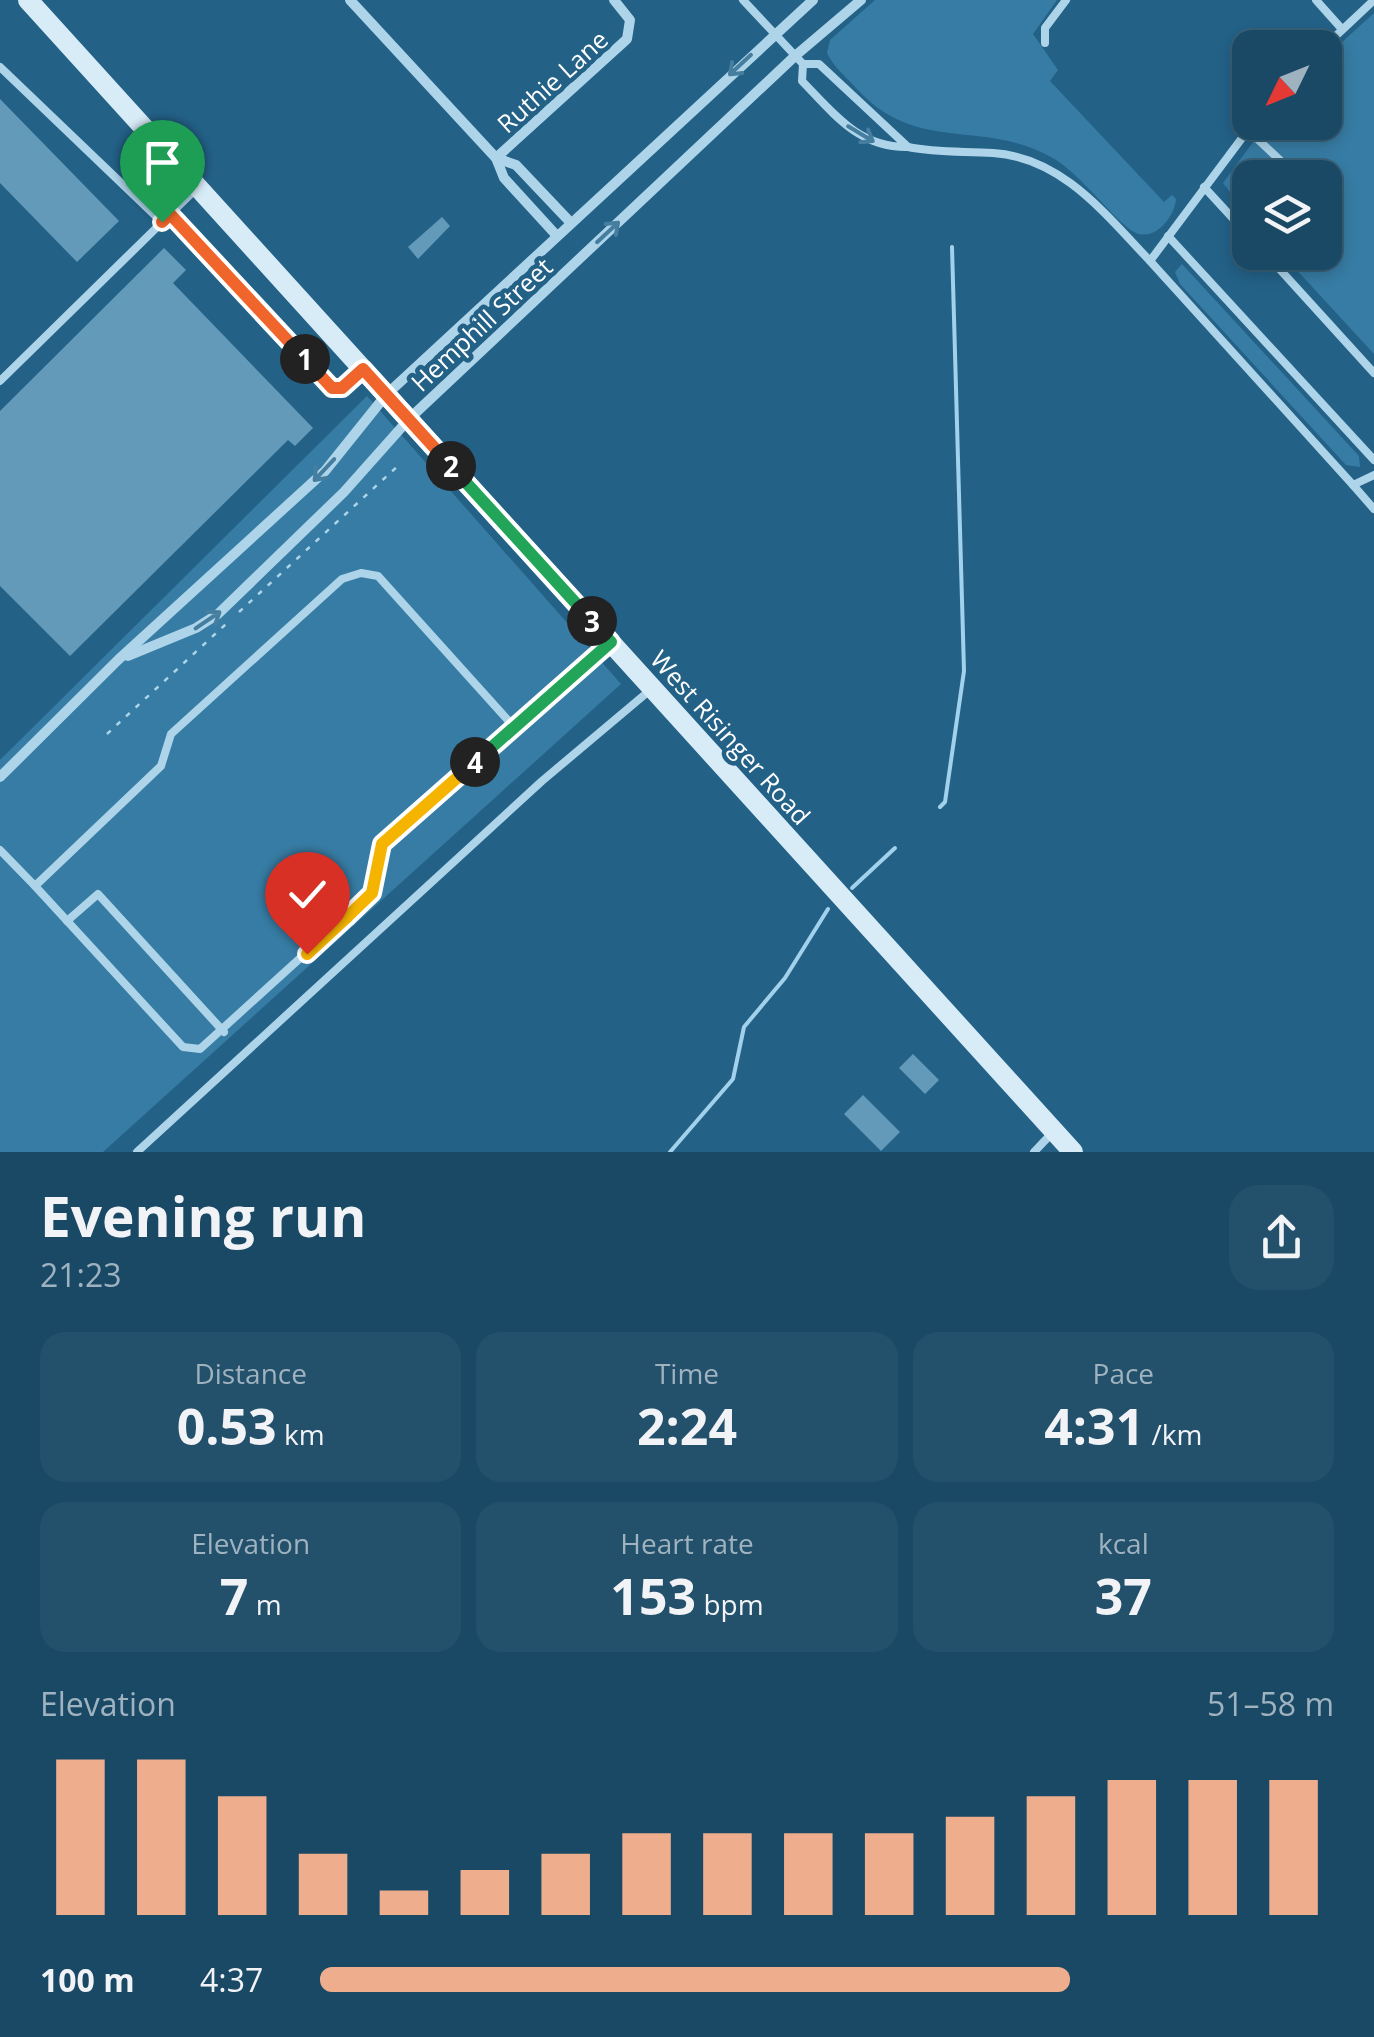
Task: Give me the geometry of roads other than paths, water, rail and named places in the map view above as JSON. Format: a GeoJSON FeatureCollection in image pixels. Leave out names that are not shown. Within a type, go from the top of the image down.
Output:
{"type":"FeatureCollection","features":[{"type":"Feature","properties":{"kind":"street","name":"West Risinger Road"},"geometry":{"type":"LineString","coordinates":[[28,0],[1073,1152]]}},
{"type":"Feature","properties":{"kind":"street"},"geometry":{"type":"LineString","coordinates":[[350,0],[496,158],[504,178],[556,236]]}},
{"type":"Feature","properties":{"kind":"street","name":"Ruthie Lane"},"geometry":{"type":"LineString","coordinates":[[496,158],[618,51],[631,30],[614,0]]}},
{"type":"Feature","properties":{"kind":"street","name":"Hemphill Street"},"geometry":{"type":"LineString","coordinates":[[0,777],[119,659],[324,471],[386,395],[813,0]]}},
{"type":"Feature","properties":{"kind":"street","name":"Hemphill Street"},"geometry":{"type":"LineString","coordinates":[[119,659],[196,628],[218,614],[344,492],[409,419],[861,0]]}},
{"type":"Feature","properties":{"kind":"street"},"geometry":{"type":"LineString","coordinates":[[496,158],[516,166],[570,224]]}},
{"type":"Feature","properties":{"kind":"lane"},"geometry":{"type":"LineString","coordinates":[[743,0],[799,60],[819,64],[908,147]]}},
{"type":"Feature","properties":{"kind":"lane"},"geometry":{"type":"LineString","coordinates":[[1045,43],[1045,28],[1066,0]]}},
{"type":"Feature","properties":{"kind":"lane"},"geometry":{"type":"LineString","coordinates":[[1316,0],[1341,28],[1374,0]]}},
{"type":"Feature","properties":{"kind":"lane"},"geometry":{"type":"LineString","coordinates":[[1350,0],[1360,11]]}},
{"type":"Feature","properties":{"kind":"lane"},"geometry":{"type":"LineString","coordinates":[[799,60],[802,81],[860,137],[886,147],[938,154],[995,153],[1033,161],[1065,178],[1092,200],[1150,261],[1374,509]]}},
{"type":"Feature","properties":{"kind":"lane"},"geometry":{"type":"LineString","coordinates":[[0,67],[162,222]]}},
{"type":"Feature","properties":{"kind":"lane"},"geometry":{"type":"LineString","coordinates":[[1150,261],[1240,140]]}},
{"type":"Feature","properties":{"kind":"lane"},"geometry":{"type":"LineString","coordinates":[[1263,140],[1281,160]]}},
{"type":"Feature","properties":{"kind":"lane"},"geometry":{"type":"LineString","coordinates":[[0,381],[198,187]]}},
{"type":"Feature","properties":{"kind":"lane"},"geometry":{"type":"LineString","coordinates":[[1204,187],[1232,217]]}},
{"type":"Feature","properties":{"kind":"lane"},"geometry":{"type":"LineString","coordinates":[[170,214],[332,388],[342,388],[363,369]]}},
{"type":"Feature","properties":{"kind":"lane"},"geometry":{"type":"LineString","coordinates":[[1168,236],[1374,460]]}},
{"type":"Feature","properties":{"kind":"lane"},"geometry":{"type":"LineString","coordinates":[[1280,270],[1374,373]]}},
{"type":"Feature","properties":{"kind":"lane"},"geometry":{"type":"LineString","coordinates":[[1352,485],[1374,476]]}},
{"type":"Feature","properties":{"kind":"lane"},"geometry":{"type":"LineString","coordinates":[[35,886],[161,766],[171,734],[342,579],[361,573],[378,576],[514,727]]}},
{"type":"Feature","properties":{"kind":"lane"},"geometry":{"type":"LineString","coordinates":[[0,850],[183,1046],[200,1050],[372,893],[382,844],[611,642]]}},
{"type":"Feature","properties":{"kind":"lane"},"geometry":{"type":"LineString","coordinates":[[137,1152],[542,781],[653,689]]}},
{"type":"Feature","properties":{"kind":"lane"},"geometry":{"type":"LineString","coordinates":[[67,921],[98,894],[224,1032]]}},
{"type":"Feature","properties":{"kind":"lane"},"geometry":{"type":"LineString","coordinates":[[1034,1152],[1054,1131]]}},
{"type":"Feature","properties":{"kind":"waterway"},"geometry":{"type":"LineString","coordinates":[[940,807],[945,802],[964,671],[952,247]]}},
{"type":"Feature","properties":{"kind":"waterway"},"geometry":{"type":"LineString","coordinates":[[852,888],[895,848]]}},
{"type":"Feature","properties":{"kind":"waterway"},"geometry":{"type":"LineString","coordinates":[[670,1152],[733,1079],[744,1027],[785,978],[828,909]]}}]}
